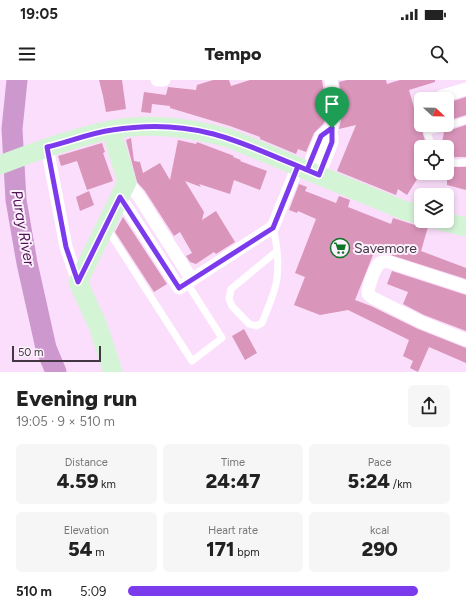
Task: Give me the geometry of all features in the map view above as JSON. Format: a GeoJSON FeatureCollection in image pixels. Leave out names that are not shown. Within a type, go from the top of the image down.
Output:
{"type":"FeatureCollection","features":[{"type":"Feature","properties":{"kind":"main road"},"geometry":{"type":"LineString","coordinates":[[0,165],[45,148],[111,130],[134,127],[187,129],[230,139],[403,210],[414,213]]}},
{"type":"Feature","properties":{"kind":"main road"},"geometry":{"type":"LineString","coordinates":[[111,130],[123,190],[78,282],[98,326],[113,372]]}},
{"type":"Feature","properties":{"kind":"main road"},"geometry":{"type":"LineString","coordinates":[[454,224],[466,227]]}},
{"type":"Feature","properties":{"kind":"street"},"geometry":{"type":"LineString","coordinates":[[157,80],[164,80]]}},
{"type":"Feature","properties":{"kind":"street"},"geometry":{"type":"LineString","coordinates":[[123,190],[179,288],[273,228],[308,171],[332,142],[332,128],[335,112],[335,81]]}},
{"type":"Feature","properties":{"kind":"street"},"geometry":{"type":"LineString","coordinates":[[454,92],[466,88]]}},
{"type":"Feature","properties":{"kind":"street"},"geometry":{"type":"LineString","coordinates":[[45,148],[66,247],[78,282]]}},
{"type":"Feature","properties":{"kind":"street"},"geometry":{"type":"LineString","coordinates":[[466,287],[390,262],[383,262],[378,264],[368,288],[368,294],[373,298],[421,322],[466,340]]}},
{"type":"Feature","properties":{"kind":"lane"},"geometry":{"type":"LineString","coordinates":[[429,140],[426,132],[466,120]]}},
{"type":"Feature","properties":{"kind":"lane"},"geometry":{"type":"LineString","coordinates":[[454,163],[466,162]]}},
{"type":"Feature","properties":{"kind":"lane"},"geometry":{"type":"LineString","coordinates":[[105,226],[192,361],[222,338],[189,282]]}},
{"type":"Feature","properties":{"kind":"lane"},"geometry":{"type":"LineString","coordinates":[[273,228],[277,251],[276,283],[262,323],[256,326],[249,324],[232,306],[229,299],[231,289],[277,251]]}},
{"type":"Feature","properties":{"kind":"building"},"geometry":{"type":"Polygon","coordinates":[[[99,80],[122,80],[126,109],[106,112],[99,80]]]}},
{"type":"Feature","properties":{"kind":"building"},"geometry":{"type":"Polygon","coordinates":[[[213,80],[229,80],[231,86],[250,80],[322,80],[327,112],[324,123],[314,133],[306,152],[298,149],[296,154],[260,139],[260,137],[230,126],[170,108],[170,106],[152,104],[151,113],[141,112],[144,92],[166,95],[168,87],[196,90],[197,85],[213,80]]]}},
{"type":"Feature","properties":{"kind":"building"},"geometry":{"type":"Polygon","coordinates":[[[347,80],[386,80],[387,84],[400,80],[435,80],[435,82],[409,90],[414,108],[414,132],[422,132],[425,140],[414,140],[414,180],[417,180],[407,195],[398,189],[396,195],[337,171],[356,125],[339,129],[343,111],[339,82],[347,80]]]}},
{"type":"Feature","properties":{"kind":"building"},"geometry":{"type":"Polygon","coordinates":[[[466,97],[466,115],[454,119],[454,101],[466,97]]]}},
{"type":"Feature","properties":{"kind":"building"},"geometry":{"type":"Polygon","coordinates":[[[466,125],[466,157],[454,157],[454,140],[442,140],[444,132],[454,132],[454,129],[466,125]]]}},
{"type":"Feature","properties":{"kind":"building"},"geometry":{"type":"Polygon","coordinates":[[[131,138],[134,161],[140,162],[143,173],[160,163],[170,180],[178,140],[196,144],[197,142],[234,156],[233,157],[241,160],[240,161],[267,171],[260,190],[234,180],[230,194],[199,184],[201,187],[185,181],[204,212],[202,220],[216,211],[235,242],[216,254],[214,252],[196,264],[190,262],[186,256],[192,253],[180,232],[174,236],[145,191],[137,182],[126,140],[131,138]]]}},
{"type":"Feature","properties":{"kind":"building"},"geometry":{"type":"Polygon","coordinates":[[[102,143],[105,152],[103,153],[113,181],[87,190],[77,161],[61,166],[58,156],[102,143]]]}},
{"type":"Feature","properties":{"kind":"building"},"geometry":{"type":"Polygon","coordinates":[[[454,167],[466,167],[466,190],[447,185],[447,180],[454,180],[454,167]]]}},
{"type":"Feature","properties":{"kind":"building"},"geometry":{"type":"Polygon","coordinates":[[[299,184],[307,187],[305,191],[336,203],[339,196],[350,200],[348,207],[391,224],[393,218],[414,225],[414,228],[428,228],[421,251],[466,268],[466,279],[375,250],[355,300],[371,306],[418,329],[466,348],[466,363],[429,347],[418,372],[410,368],[413,361],[403,356],[409,340],[348,310],[320,315],[294,305],[305,277],[295,273],[316,219],[298,211],[297,213],[289,210],[299,184]]]}},
{"type":"Feature","properties":{"kind":"building"},"geometry":{"type":"Polygon","coordinates":[[[89,191],[94,205],[80,211],[76,197],[89,191]]]}},
{"type":"Feature","properties":{"kind":"building"},"geometry":{"type":"Polygon","coordinates":[[[123,217],[167,284],[154,292],[115,232],[123,217]]]}},
{"type":"Feature","properties":{"kind":"building"},"geometry":{"type":"Polygon","coordinates":[[[392,271],[466,295],[466,331],[424,315],[403,304],[408,292],[387,284],[392,271]]]}},
{"type":"Feature","properties":{"kind":"building"},"geometry":{"type":"Polygon","coordinates":[[[244,329],[257,353],[245,360],[232,336],[244,329]]]}},
{"type":"Feature","properties":{"kind":"waterway","name":"Puray River"},"geometry":{"type":"LineString","coordinates":[[17,80],[12,129],[16,200],[27,263],[46,348],[56,372]]}},
{"type":"Feature","properties":{"kind":"place","name":"Savemore"},"geometry":{"type":"Point","coordinates":[340,248]}},
{"type":"Feature","properties":{"kind":"route"},"geometry":{"type":"LineString","coordinates":[[332,128],[321,136],[307,170],[298,166],[230,139],[187,129],[134,127],[111,130],[47,147],[66,247],[78,282],[120,197],[179,288],[273,228],[298,166],[307,170],[319,175],[332,142],[332,128]]}}]}
